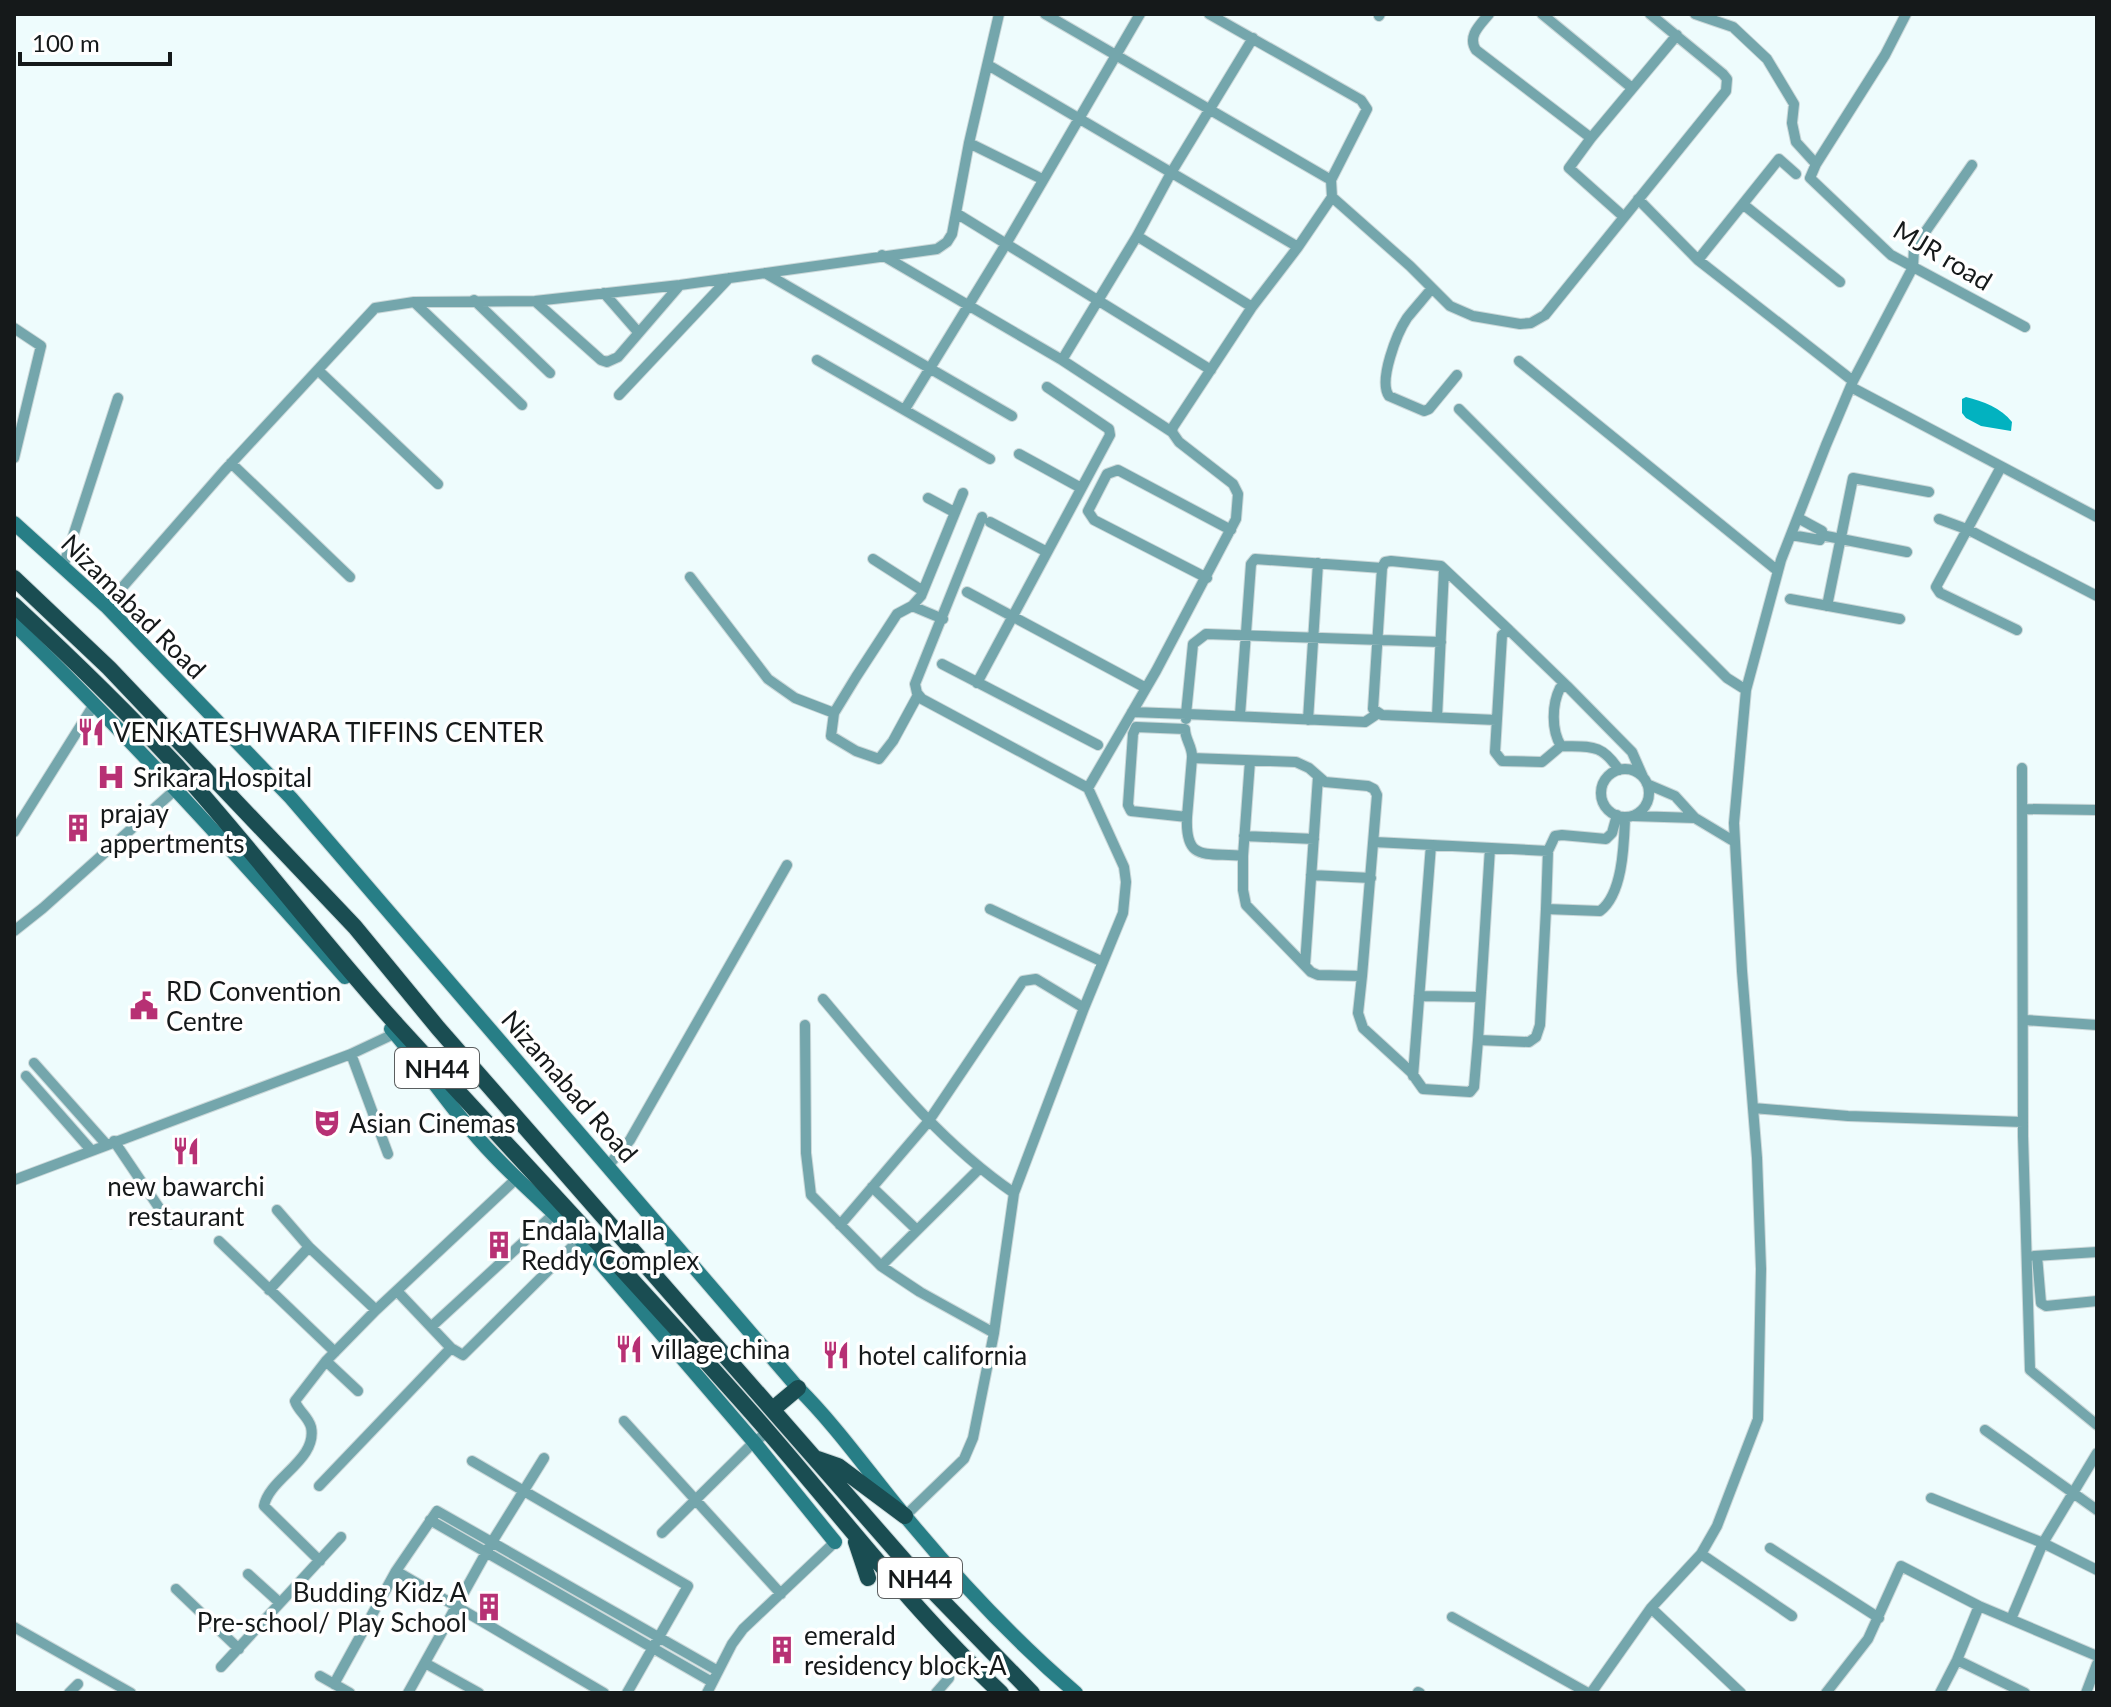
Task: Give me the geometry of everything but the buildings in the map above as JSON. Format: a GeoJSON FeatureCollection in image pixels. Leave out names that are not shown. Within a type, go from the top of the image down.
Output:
{"type":"FeatureCollection","features":[{"type":"Feature","properties":{"kind":"highway","name":"NH44"},"geometry":{"type":"LineString","coordinates":[[14,578],[109,668],[355,927],[438,1028],[917,1575],[1032,1693]]}},
{"type":"Feature","properties":{"kind":"highway","name":"NH44"},"geometry":{"type":"LineString","coordinates":[[14,606],[177,767],[398,1031],[648,1296],[761,1437],[966,1660],[1001,1693]]}},
{"type":"Feature","properties":{"kind":"highway"},"geometry":{"type":"LineString","coordinates":[[52,641],[66,626]]}},
{"type":"Feature","properties":{"kind":"highway"},"geometry":{"type":"LineString","coordinates":[[773,1409],[798,1388]]}},
{"type":"Feature","properties":{"kind":"highway"},"geometry":{"type":"LineString","coordinates":[[813,1457],[838,1466],[905,1516]]}},
{"type":"Feature","properties":{"kind":"highway"},"geometry":{"type":"LineString","coordinates":[[855,1537],[868,1578]]}},
{"type":"Feature","properties":{"kind":"main road","name":"Nizamabad Road"},"geometry":{"type":"LineString","coordinates":[[14,523],[106,606],[291,798],[798,1388],[829,1420],[905,1516],[1018,1643],[1076,1693]]}},
{"type":"Feature","properties":{"kind":"main road"},"geometry":{"type":"LineString","coordinates":[[14,624],[95,703],[398,1031],[471,1130],[516,1179],[580,1239],[761,1437],[835,1542]]}},
{"type":"Feature","properties":{"kind":"street"},"geometry":{"type":"LineString","coordinates":[[106,606],[231,463],[375,308],[414,302],[535,301],[680,285],[944,246],[952,234],[999,14]]}},
{"type":"Feature","properties":{"kind":"street"},"geometry":{"type":"LineString","coordinates":[[1045,14],[1331,180]]}},
{"type":"Feature","properties":{"kind":"street"},"geometry":{"type":"LineString","coordinates":[[905,409],[1006,244],[1140,14]]}},
{"type":"Feature","properties":{"kind":"street"},"geometry":{"type":"LineString","coordinates":[[1172,432],[1252,307],[1332,197],[1331,180],[1364,118],[1366,104],[1209,14]]}},
{"type":"Feature","properties":{"kind":"street"},"geometry":{"type":"LineString","coordinates":[[1489,14],[1473,35],[1472,44],[1476,50],[1591,138]]}},
{"type":"Feature","properties":{"kind":"street"},"geometry":{"type":"LineString","coordinates":[[1542,14],[1632,88]]}},
{"type":"Feature","properties":{"kind":"street"},"geometry":{"type":"LineString","coordinates":[[1332,197],[1450,306],[1473,316],[1520,324],[1531,323],[1545,315],[1722,97],[1728,84],[1723,74],[1650,14]]}},
{"type":"Feature","properties":{"kind":"street"},"geometry":{"type":"LineString","coordinates":[[1695,14],[1733,27],[1767,59],[1794,104],[1792,123],[1796,142],[1816,164],[1885,55],[1906,14]]}},
{"type":"Feature","properties":{"kind":"street"},"geometry":{"type":"LineString","coordinates":[[1624,217],[1569,168],[1677,35]]}},
{"type":"Feature","properties":{"kind":"street"},"geometry":{"type":"LineString","coordinates":[[1062,360],[1253,38]]}},
{"type":"Feature","properties":{"kind":"street"},"geometry":{"type":"LineString","coordinates":[[988,65],[1298,247]]}},
{"type":"Feature","properties":{"kind":"street"},"geometry":{"type":"LineString","coordinates":[[969,143],[1042,179]]}},
{"type":"Feature","properties":{"kind":"street"},"geometry":{"type":"LineString","coordinates":[[1698,260],[1779,159],[1796,174]]}},
{"type":"Feature","properties":{"kind":"street","name":"MJR road"},"geometry":{"type":"LineString","coordinates":[[1816,164],[1810,174],[1812,182],[1891,255],[2025,327]]}},
{"type":"Feature","properties":{"kind":"street"},"geometry":{"type":"LineString","coordinates":[[1452,1617],[1590,1693],[1651,1608],[1701,1554],[1717,1526],[1758,1419],[1761,1269],[1734,823],[1746,690],[1778,571],[1852,384],[1913,267],[1914,248],[1972,165]]}},
{"type":"Feature","properties":{"kind":"street"},"geometry":{"type":"LineString","coordinates":[[1638,199],[1698,260],[1852,384],[2097,517]]}},
{"type":"Feature","properties":{"kind":"street"},"geometry":{"type":"LineString","coordinates":[[1744,205],[1840,282]]}},
{"type":"Feature","properties":{"kind":"street"},"geometry":{"type":"LineString","coordinates":[[956,213],[1211,370]]}},
{"type":"Feature","properties":{"kind":"street"},"geometry":{"type":"LineString","coordinates":[[1137,236],[1252,307]]}},
{"type":"Feature","properties":{"kind":"street"},"geometry":{"type":"LineString","coordinates":[[882,255],[1062,360],[1172,432],[1179,442],[1233,484],[1238,494],[1236,519],[1161,673],[1146,688],[1088,788]]}},
{"type":"Feature","properties":{"kind":"street"},"geometry":{"type":"LineString","coordinates":[[765,273],[1012,416]]}},
{"type":"Feature","properties":{"kind":"street"},"geometry":{"type":"LineString","coordinates":[[619,395],[729,278]]}},
{"type":"Feature","properties":{"kind":"street"},"geometry":{"type":"LineString","coordinates":[[535,301],[601,360],[614,360],[680,285]]}},
{"type":"Feature","properties":{"kind":"street"},"geometry":{"type":"LineString","coordinates":[[1432,288],[1398,335],[1385,380],[1386,392],[1424,411],[1457,375]]}},
{"type":"Feature","properties":{"kind":"street"},"geometry":{"type":"LineString","coordinates":[[604,293],[638,332]]}},
{"type":"Feature","properties":{"kind":"street"},"geometry":{"type":"LineString","coordinates":[[474,300],[550,373]]}},
{"type":"Feature","properties":{"kind":"street"},"geometry":{"type":"LineString","coordinates":[[414,302],[522,405]]}},
{"type":"Feature","properties":{"kind":"street"},"geometry":{"type":"LineString","coordinates":[[14,328],[41,346],[14,458]]}},
{"type":"Feature","properties":{"kind":"street"},"geometry":{"type":"LineString","coordinates":[[817,360],[990,459]]}},
{"type":"Feature","properties":{"kind":"street"},"geometry":{"type":"LineString","coordinates":[[1519,361],[1778,571]]}},
{"type":"Feature","properties":{"kind":"street"},"geometry":{"type":"LineString","coordinates":[[318,370],[438,484]]}},
{"type":"Feature","properties":{"kind":"street"},"geometry":{"type":"LineString","coordinates":[[977,683],[1110,432],[1047,387]]}},
{"type":"Feature","properties":{"kind":"street"},"geometry":{"type":"LineString","coordinates":[[63,567],[118,398]]}},
{"type":"Feature","properties":{"kind":"street"},"geometry":{"type":"LineString","coordinates":[[1459,409],[1727,678],[1746,690]]}},
{"type":"Feature","properties":{"kind":"street"},"geometry":{"type":"LineString","coordinates":[[1019,454],[1081,488]]}},
{"type":"Feature","properties":{"kind":"street"},"geometry":{"type":"LineString","coordinates":[[231,463],[350,577]]}},
{"type":"Feature","properties":{"kind":"street"},"geometry":{"type":"LineString","coordinates":[[2001,467],[1936,587],[1937,591],[2017,630]]}},
{"type":"Feature","properties":{"kind":"street"},"geometry":{"type":"LineString","coordinates":[[1207,578],[1094,520],[1088,511],[1107,474],[1118,470],[1231,530]]}},
{"type":"Feature","properties":{"kind":"street"},"geometry":{"type":"LineString","coordinates":[[1827,606],[1853,478],[1929,492]]}},
{"type":"Feature","properties":{"kind":"street"},"geometry":{"type":"LineString","coordinates":[[918,695],[893,741],[879,759],[871,758],[831,736],[834,713],[897,614],[912,606],[923,591],[963,493]]}},
{"type":"Feature","properties":{"kind":"street"},"geometry":{"type":"LineString","coordinates":[[928,498],[954,512]]}},
{"type":"Feature","properties":{"kind":"street"},"geometry":{"type":"LineString","coordinates":[[1791,535],[1820,540],[1822,531],[1798,518]]}},
{"type":"Feature","properties":{"kind":"street"},"geometry":{"type":"LineString","coordinates":[[1939,519],[1969,530],[2097,596]]}},
{"type":"Feature","properties":{"kind":"street"},"geometry":{"type":"LineString","coordinates":[[905,1516],[964,1459],[973,1438],[994,1333],[1014,1193],[1123,913],[1124,867],[1088,788],[966,725],[918,695],[915,684],[986,520],[1047,552]]}},
{"type":"Feature","properties":{"kind":"street"},"geometry":{"type":"LineString","coordinates":[[1821,535],[1907,552]]}},
{"type":"Feature","properties":{"kind":"street"},"geometry":{"type":"LineString","coordinates":[[873,559],[923,591]]}},
{"type":"Feature","properties":{"kind":"street"},"geometry":{"type":"LineString","coordinates":[[1240,715],[1251,564],[1255,559],[1382,568]]}},
{"type":"Feature","properties":{"kind":"street"},"geometry":{"type":"LineString","coordinates":[[1377,714],[1373,709],[1382,568],[1385,562],[1391,561],[1435,564],[1509,630],[1632,752],[1649,792],[1645,807],[1625,816],[1606,839],[1555,836],[1548,851],[1540,1025],[1536,1037],[1529,1042],[1478,1040]]}},
{"type":"Feature","properties":{"kind":"street"},"geometry":{"type":"LineString","coordinates":[[1308,720],[1318,563]]}},
{"type":"Feature","properties":{"kind":"street"},"geometry":{"type":"LineString","coordinates":[[1437,717],[1444,569]]}},
{"type":"Feature","properties":{"kind":"street"},"geometry":{"type":"LineString","coordinates":[[690,577],[768,679],[795,698],[834,713]]}},
{"type":"Feature","properties":{"kind":"street"},"geometry":{"type":"LineString","coordinates":[[967,592],[1146,688]]}},
{"type":"Feature","properties":{"kind":"street"},"geometry":{"type":"LineString","coordinates":[[1790,599],[1900,619]]}},
{"type":"Feature","properties":{"kind":"street"},"geometry":{"type":"LineString","coordinates":[[912,606],[943,619]]}},
{"type":"Feature","properties":{"kind":"street"},"geometry":{"type":"LineString","coordinates":[[1509,630],[1501,638],[1496,720],[1495,752],[1502,761],[1542,762],[1561,746],[1596,747],[1604,751],[1619,770]]}},
{"type":"Feature","properties":{"kind":"street"},"geometry":{"type":"LineString","coordinates":[[1243,856],[1197,851],[1189,847],[1186,838],[1193,752],[1185,740],[1185,729],[1193,644],[1206,634],[1441,642]]}},
{"type":"Feature","properties":{"kind":"street"},"geometry":{"type":"LineString","coordinates":[[942,664],[1098,745]]}},
{"type":"Feature","properties":{"kind":"street"},"geometry":{"type":"LineString","coordinates":[[1561,746],[1553,724],[1558,690],[1567,686]]}},
{"type":"Feature","properties":{"kind":"street"},"geometry":{"type":"LineString","coordinates":[[14,832],[17,818],[95,703]]}},
{"type":"Feature","properties":{"kind":"street"},"geometry":{"type":"LineString","coordinates":[[1132,712],[1365,722],[1377,714],[1496,720]]}},
{"type":"Feature","properties":{"kind":"street"},"geometry":{"type":"LineString","coordinates":[[1185,729],[1136,727],[1128,805],[1131,811],[1138,813],[1187,817]]}},
{"type":"Feature","properties":{"kind":"street"},"geometry":{"type":"LineString","coordinates":[[1192,758],[1296,762],[1309,768],[1325,782],[1374,789],[1377,795],[1374,842],[1358,1013],[1363,1028],[1423,1089],[1470,1092],[1474,1087],[1490,848]]}},
{"type":"Feature","properties":{"kind":"street"},"geometry":{"type":"LineString","coordinates":[[1250,761],[1243,856],[1246,905],[1318,975],[1362,976]]}},
{"type":"Feature","properties":{"kind":"street"},"geometry":{"type":"LineString","coordinates":[[2022,768],[2023,1122],[2032,1256],[2030,1370],[2097,1425]]}},
{"type":"Feature","properties":{"kind":"street"},"geometry":{"type":"LineString","coordinates":[[1695,818],[1625,816],[1604,806],[1601,791],[1608,776],[1630,769],[1645,781],[1675,796],[1695,818],[1735,842]]}},
{"type":"Feature","properties":{"kind":"street"},"geometry":{"type":"LineString","coordinates":[[1305,965],[1318,777]]}},
{"type":"Feature","properties":{"kind":"street"},"geometry":{"type":"LineString","coordinates":[[14,931],[176,789]]}},
{"type":"Feature","properties":{"kind":"street"},"geometry":{"type":"LineString","coordinates":[[2023,809],[2097,810]]}},
{"type":"Feature","properties":{"kind":"street"},"geometry":{"type":"LineString","coordinates":[[1546,909],[1600,911],[1607,906],[1621,865],[1625,816]]}},
{"type":"Feature","properties":{"kind":"street"},"geometry":{"type":"LineString","coordinates":[[1244,836],[1314,839]]}},
{"type":"Feature","properties":{"kind":"street"},"geometry":{"type":"LineString","coordinates":[[1374,842],[1548,851]]}},
{"type":"Feature","properties":{"kind":"street"},"geometry":{"type":"LineString","coordinates":[[1413,1076],[1431,845]]}},
{"type":"Feature","properties":{"kind":"street"},"geometry":{"type":"LineString","coordinates":[[607,1167],[630,1140],[787,865]]}},
{"type":"Feature","properties":{"kind":"street"},"geometry":{"type":"LineString","coordinates":[[1311,875],[1371,878]]}},
{"type":"Feature","properties":{"kind":"street"},"geometry":{"type":"LineString","coordinates":[[990,909],[1103,962]]}},
{"type":"Feature","properties":{"kind":"street"},"geometry":{"type":"LineString","coordinates":[[840,1225],[928,1122],[1023,981],[1036,979],[1084,1008]]}},
{"type":"Feature","properties":{"kind":"street"},"geometry":{"type":"LineString","coordinates":[[1419,996],[1480,997]]}},
{"type":"Feature","properties":{"kind":"street"},"geometry":{"type":"LineString","coordinates":[[823,999],[928,1122],[979,1169],[1014,1193]]}},
{"type":"Feature","properties":{"kind":"street"},"geometry":{"type":"LineString","coordinates":[[2025,1020],[2097,1025]]}},
{"type":"Feature","properties":{"kind":"street"},"geometry":{"type":"LineString","coordinates":[[805,1025],[806,1153],[811,1195],[881,1266],[920,1292],[994,1333]]}},
{"type":"Feature","properties":{"kind":"street"},"geometry":{"type":"LineString","coordinates":[[14,1180],[351,1054],[398,1031]]}},
{"type":"Feature","properties":{"kind":"street"},"geometry":{"type":"LineString","coordinates":[[351,1054],[388,1154]]}},
{"type":"Feature","properties":{"kind":"street"},"geometry":{"type":"LineString","coordinates":[[34,1063],[110,1142],[170,1224]]}},
{"type":"Feature","properties":{"kind":"street"},"geometry":{"type":"LineString","coordinates":[[26,1076],[91,1150]]}},
{"type":"Feature","properties":{"kind":"street"},"geometry":{"type":"LineString","coordinates":[[1753,1108],[1848,1116],[2023,1122]]}},
{"type":"Feature","properties":{"kind":"street"},"geometry":{"type":"LineString","coordinates":[[881,1266],[979,1169]]}},
{"type":"Feature","properties":{"kind":"street"},"geometry":{"type":"LineString","coordinates":[[320,1561],[264,1506],[265,1498],[312,1436],[310,1425],[295,1401],[326,1361],[376,1310],[516,1179]]}},
{"type":"Feature","properties":{"kind":"street"},"geometry":{"type":"LineString","coordinates":[[872,1187],[917,1230]]}},
{"type":"Feature","properties":{"kind":"street"},"geometry":{"type":"LineString","coordinates":[[277,1210],[309,1247],[376,1310]]}},
{"type":"Feature","properties":{"kind":"street"},"geometry":{"type":"LineString","coordinates":[[431,1327],[555,1213]]}},
{"type":"Feature","properties":{"kind":"street"},"geometry":{"type":"LineString","coordinates":[[397,1291],[451,1348],[460,1354],[467,1353],[580,1239]]}},
{"type":"Feature","properties":{"kind":"street"},"geometry":{"type":"LineString","coordinates":[[219,1241],[335,1352]]}},
{"type":"Feature","properties":{"kind":"street"},"geometry":{"type":"LineString","coordinates":[[269,1290],[309,1247]]}},
{"type":"Feature","properties":{"kind":"street"},"geometry":{"type":"LineString","coordinates":[[2032,1256],[2097,1252]]}},
{"type":"Feature","properties":{"kind":"street"},"geometry":{"type":"LineString","coordinates":[[2032,1256],[2041,1303],[2046,1306],[2097,1301]]}},
{"type":"Feature","properties":{"kind":"street"},"geometry":{"type":"LineString","coordinates":[[319,1486],[451,1348]]}},
{"type":"Feature","properties":{"kind":"street"},"geometry":{"type":"LineString","coordinates":[[326,1361],[358,1391]]}},
{"type":"Feature","properties":{"kind":"street"},"geometry":{"type":"LineString","coordinates":[[624,1421],[781,1594]]}},
{"type":"Feature","properties":{"kind":"street"},"geometry":{"type":"LineString","coordinates":[[1985,1430],[2097,1510]]}},
{"type":"Feature","properties":{"kind":"street"},"geometry":{"type":"LineString","coordinates":[[662,1533],[761,1437]]}},
{"type":"Feature","properties":{"kind":"street"},"geometry":{"type":"LineString","coordinates":[[2011,1619],[2043,1543],[2097,1453]]}},
{"type":"Feature","properties":{"kind":"street"},"geometry":{"type":"LineString","coordinates":[[408,1693],[489,1547],[544,1458]]}},
{"type":"Feature","properties":{"kind":"street"},"geometry":{"type":"LineString","coordinates":[[472,1461],[688,1586],[627,1693]]}},
{"type":"Feature","properties":{"kind":"street"},"geometry":{"type":"LineString","coordinates":[[1931,1498],[2043,1543],[2097,1570]]}},
{"type":"Feature","properties":{"kind":"street"},"geometry":{"type":"LineString","coordinates":[[334,1684],[396,1571],[430,1520],[575,1590],[718,1671]]}},
{"type":"Feature","properties":{"kind":"street"},"geometry":{"type":"LineString","coordinates":[[221,1667],[341,1537]]}},
{"type":"Feature","properties":{"kind":"street"},"geometry":{"type":"LineString","coordinates":[[489,1547],[569,1601],[710,1688],[743,1629],[835,1542]]}},
{"type":"Feature","properties":{"kind":"street"},"geometry":{"type":"LineString","coordinates":[[1770,1548],[1879,1618]]}},
{"type":"Feature","properties":{"kind":"street"},"geometry":{"type":"LineString","coordinates":[[1701,1554],[1792,1616]]}},
{"type":"Feature","properties":{"kind":"street"},"geometry":{"type":"LineString","coordinates":[[1826,1693],[1853,1660],[1879,1618],[1901,1566],[1979,1606],[2097,1656]]}},
{"type":"Feature","properties":{"kind":"street"},"geometry":{"type":"LineString","coordinates":[[396,1571],[604,1693]]}},
{"type":"Feature","properties":{"kind":"street"},"geometry":{"type":"LineString","coordinates":[[248,1574],[280,1603]]}},
{"type":"Feature","properties":{"kind":"street"},"geometry":{"type":"LineString","coordinates":[[176,1589],[239,1649]]}},
{"type":"Feature","properties":{"kind":"street"},"geometry":{"type":"LineString","coordinates":[[569,1601],[575,1590]]}},
{"type":"Feature","properties":{"kind":"street"},"geometry":{"type":"LineString","coordinates":[[1940,1693],[1979,1606]]}},
{"type":"Feature","properties":{"kind":"street"},"geometry":{"type":"LineString","coordinates":[[1651,1608],[1741,1693]]}},
{"type":"Feature","properties":{"kind":"street"},"geometry":{"type":"LineString","coordinates":[[14,1627],[131,1693]]}},
{"type":"Feature","properties":{"kind":"street"},"geometry":{"type":"LineString","coordinates":[[1957,1660],[2025,1693]]}},
{"type":"Feature","properties":{"kind":"street"},"geometry":{"type":"LineString","coordinates":[[425,1663],[479,1693]]}},
{"type":"Feature","properties":{"kind":"street"},"geometry":{"type":"LineString","coordinates":[[2086,1693],[2097,1664]]}},
{"type":"Feature","properties":{"kind":"street"},"geometry":{"type":"LineString","coordinates":[[320,1676],[350,1693]]}},
{"type":"Feature","properties":{"kind":"street"},"geometry":{"type":"LineString","coordinates":[[936,1693],[949,1678]]}},
{"type":"Feature","properties":{"kind":"street"},"geometry":{"type":"LineString","coordinates":[[69,1693],[78,1684]]}},
{"type":"Feature","properties":{"kind":"water"},"geometry":{"type":"Polygon","coordinates":[[[1966,397],[2003,413],[2012,422],[2011,431],[1981,426],[1966,418],[1962,413],[1962,399],[1966,397]]]}},
{"type":"Feature","properties":{"kind":"place","name":"VENKATESHWARA TIFFINS CENTER"},"geometry":{"type":"Point","coordinates":[91,732]}},
{"type":"Feature","properties":{"kind":"place","name":"Srikara Hospital"},"geometry":{"type":"Point","coordinates":[111,777]}},
{"type":"Feature","properties":{"kind":"place","name":"prajay appertments"},"geometry":{"type":"Point","coordinates":[78,828]}},
{"type":"Feature","properties":{"kind":"place","name":"RD Convention Centre"},"geometry":{"type":"Point","coordinates":[144,1006]}},
{"type":"Feature","properties":{"kind":"place","name":"Asian Cinemas"},"geometry":{"type":"Point","coordinates":[327,1123]}},
{"type":"Feature","properties":{"kind":"place","name":"new bawarchi restaurant"},"geometry":{"type":"Point","coordinates":[186,1151]}},
{"type":"Feature","properties":{"kind":"place","name":"Endala Malla Reddy Complex"},"geometry":{"type":"Point","coordinates":[499,1245]}},
{"type":"Feature","properties":{"kind":"place","name":"village china"},"geometry":{"type":"Point","coordinates":[629,1349]}},
{"type":"Feature","properties":{"kind":"place","name":"hotel california"},"geometry":{"type":"Point","coordinates":[836,1355]}},
{"type":"Feature","properties":{"kind":"place","name":"Budding Kidz A Pre-school/ Play School"},"geometry":{"type":"Point","coordinates":[489,1607]}},
{"type":"Feature","properties":{"kind":"place","name":"emerald residency block-A"},"geometry":{"type":"Point","coordinates":[782,1650]}}]}
